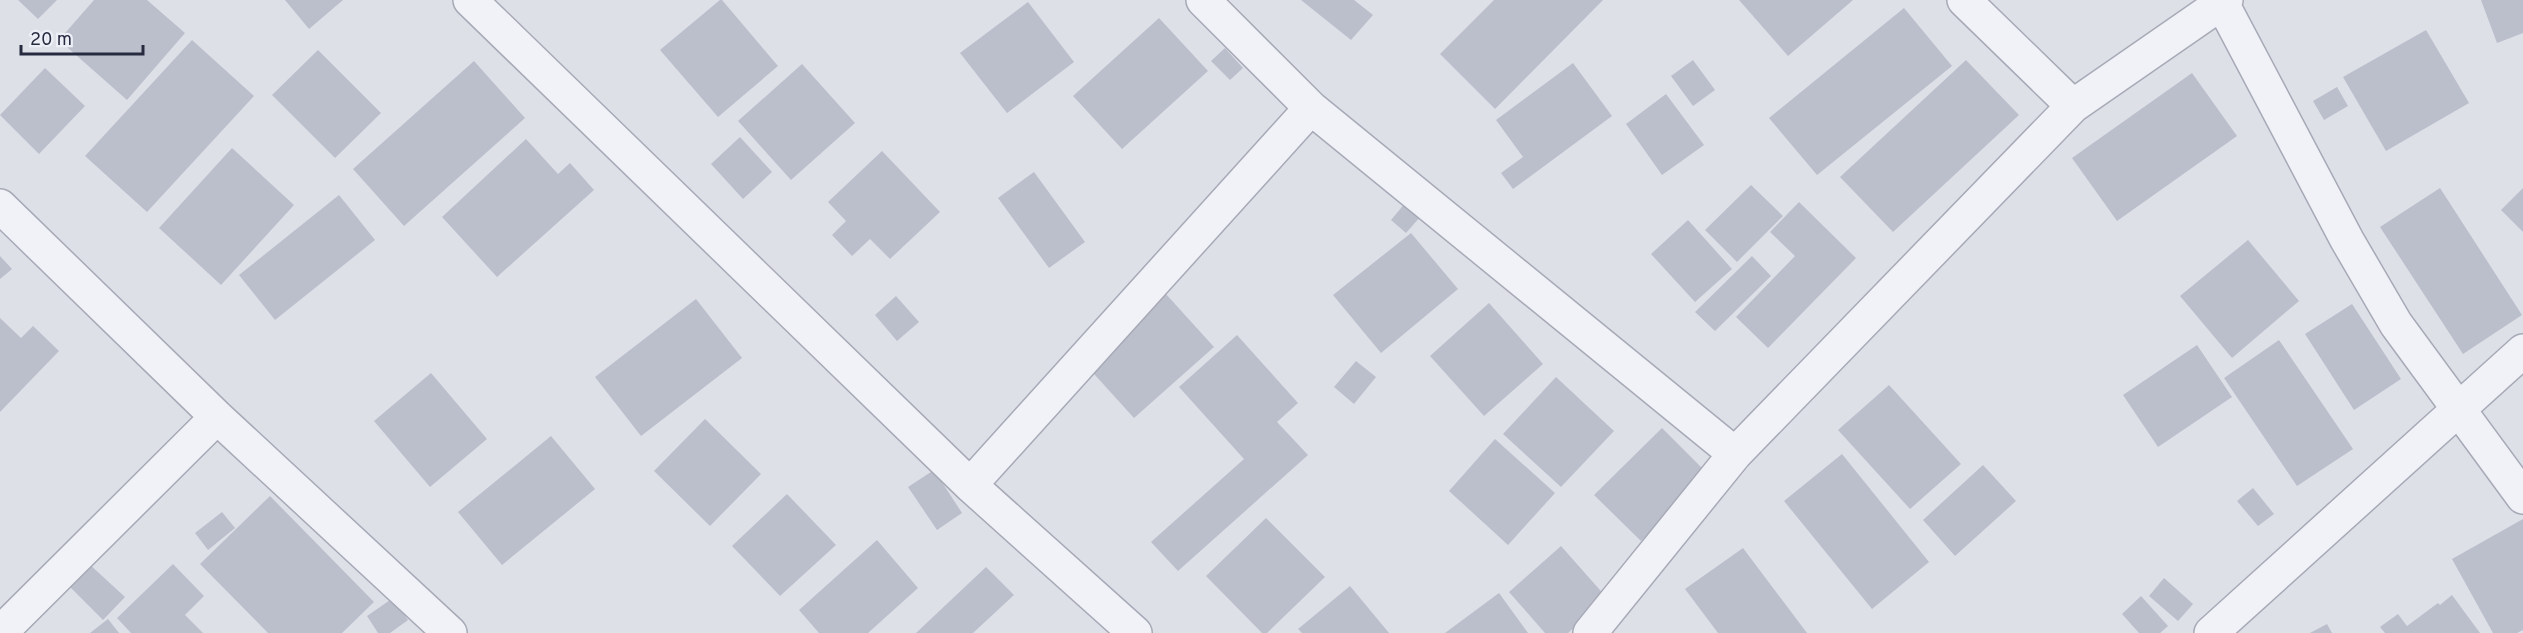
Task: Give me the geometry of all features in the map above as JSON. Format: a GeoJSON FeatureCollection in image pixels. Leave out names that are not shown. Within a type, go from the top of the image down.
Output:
{"type":"FeatureCollection","features":[{"type":"Feature","properties":{"kind":"street"},"geometry":{"type":"LineString","coordinates":[[470,0],[970,485],[1135,633]]}},
{"type":"Feature","properties":{"kind":"street"},"geometry":{"type":"LineString","coordinates":[[1203,0],[1311,108],[1735,454]]}},
{"type":"Feature","properties":{"kind":"street"},"geometry":{"type":"LineString","coordinates":[[1964,0],[2073,106]]}},
{"type":"Feature","properties":{"kind":"street"},"geometry":{"type":"LineString","coordinates":[[1590,633],[1735,454],[2073,106],[2224,2],[2347,240],[2396,324],[2523,497]]}},
{"type":"Feature","properties":{"kind":"street"},"geometry":{"type":"LineString","coordinates":[[970,485],[1311,108]]}},
{"type":"Feature","properties":{"kind":"street"},"geometry":{"type":"LineString","coordinates":[[0,206],[217,417],[450,633]]}},
{"type":"Feature","properties":{"kind":"street"},"geometry":{"type":"LineString","coordinates":[[2211,633],[2523,351]]}},
{"type":"Feature","properties":{"kind":"street"},"geometry":{"type":"LineString","coordinates":[[0,633],[217,417]]}},
{"type":"Feature","properties":{"kind":"building"},"geometry":{"type":"Polygon","coordinates":[[[18,0],[57,0],[38,19],[18,0]]]}},
{"type":"Feature","properties":{"kind":"building"},"geometry":{"type":"Polygon","coordinates":[[[94,0],[147,0],[185,33],[127,100],[59,40],[94,0]]]}},
{"type":"Feature","properties":{"kind":"building"},"geometry":{"type":"Polygon","coordinates":[[[285,0],[343,0],[309,29],[285,0]]]}},
{"type":"Feature","properties":{"kind":"building"},"geometry":{"type":"Polygon","coordinates":[[[720,0],[778,66],[718,117],[660,50],[720,0]]]}},
{"type":"Feature","properties":{"kind":"building"},"geometry":{"type":"Polygon","coordinates":[[[1301,0],[1354,0],[1373,15],[1351,40],[1301,0]]]}},
{"type":"Feature","properties":{"kind":"building"},"geometry":{"type":"Polygon","coordinates":[[[1494,0],[1603,0],[1495,109],[1440,54],[1494,0]]]}},
{"type":"Feature","properties":{"kind":"building"},"geometry":{"type":"Polygon","coordinates":[[[1739,0],[1853,0],[1788,56],[1739,0]]]}},
{"type":"Feature","properties":{"kind":"building"},"geometry":{"type":"Polygon","coordinates":[[[2481,0],[2523,0],[2523,33],[2497,43],[2481,0]]]}},
{"type":"Feature","properties":{"kind":"building"},"geometry":{"type":"Polygon","coordinates":[[[1028,2],[1074,62],[1007,113],[960,53],[1028,2]]]}},
{"type":"Feature","properties":{"kind":"building"},"geometry":{"type":"Polygon","coordinates":[[[1904,8],[1952,66],[1817,175],[1769,118],[1904,8]]]}},
{"type":"Feature","properties":{"kind":"building"},"geometry":{"type":"Polygon","coordinates":[[[1159,18],[1208,71],[1122,149],[1073,96],[1159,18]]]}},
{"type":"Feature","properties":{"kind":"building"},"geometry":{"type":"Polygon","coordinates":[[[2426,30],[2469,103],[2386,151],[2343,77],[2426,30]]]}},
{"type":"Feature","properties":{"kind":"building"},"geometry":{"type":"Polygon","coordinates":[[[192,40],[254,96],[147,212],[85,156],[192,40]]]}},
{"type":"Feature","properties":{"kind":"building"},"geometry":{"type":"Polygon","coordinates":[[[1225,48],[1243,68],[1230,80],[1211,61],[1225,48]]]}},
{"type":"Feature","properties":{"kind":"building"},"geometry":{"type":"Polygon","coordinates":[[[318,50],[381,113],[335,158],[272,95],[318,50]]]}},
{"type":"Feature","properties":{"kind":"building"},"geometry":{"type":"Polygon","coordinates":[[[1693,60],[1715,90],[1693,106],[1671,76],[1693,60]]]}},
{"type":"Feature","properties":{"kind":"building"},"geometry":{"type":"Polygon","coordinates":[[[1966,60],[2019,115],[1893,232],[1840,177],[1966,60]]]}},
{"type":"Feature","properties":{"kind":"building"},"geometry":{"type":"Polygon","coordinates":[[[474,61],[525,118],[404,226],[353,169],[474,61]]]}},
{"type":"Feature","properties":{"kind":"building"},"geometry":{"type":"Polygon","coordinates":[[[1573,63],[1612,116],[1513,189],[1501,173],[1523,157],[1496,120],[1573,63]]]}},
{"type":"Feature","properties":{"kind":"building"},"geometry":{"type":"Polygon","coordinates":[[[802,64],[855,123],[791,180],[738,121],[802,64]]]}},
{"type":"Feature","properties":{"kind":"building"},"geometry":{"type":"Polygon","coordinates":[[[45,68],[85,106],[39,154],[0,115],[45,68]]]}},
{"type":"Feature","properties":{"kind":"building"},"geometry":{"type":"Polygon","coordinates":[[[2192,73],[2237,136],[2117,221],[2072,158],[2192,73]]]}},
{"type":"Feature","properties":{"kind":"building"},"geometry":{"type":"Polygon","coordinates":[[[2337,87],[2348,106],[2324,120],[2313,101],[2337,87]]]}},
{"type":"Feature","properties":{"kind":"building"},"geometry":{"type":"Polygon","coordinates":[[[1666,94],[1704,145],[1662,175],[1626,124],[1666,94]]]}},
{"type":"Feature","properties":{"kind":"building"},"geometry":{"type":"Polygon","coordinates":[[[740,137],[772,172],[743,199],[711,164],[740,137]]]}},
{"type":"Feature","properties":{"kind":"building"},"geometry":{"type":"Polygon","coordinates":[[[526,139],[558,174],[570,163],[594,190],[497,277],[442,217],[526,139]]]}},
{"type":"Feature","properties":{"kind":"building"},"geometry":{"type":"Polygon","coordinates":[[[232,148],[294,205],[221,285],[159,228],[232,148]]]}},
{"type":"Feature","properties":{"kind":"building"},"geometry":{"type":"Polygon","coordinates":[[[882,151],[940,212],[890,259],[870,239],[852,256],[832,235],[846,221],[828,202],[882,151]]]}},
{"type":"Feature","properties":{"kind":"building"},"geometry":{"type":"Polygon","coordinates":[[[1034,172],[1085,242],[1049,268],[998,198],[1034,172]]]}},
{"type":"Feature","properties":{"kind":"building"},"geometry":{"type":"Polygon","coordinates":[[[1751,185],[1783,216],[1737,262],[1705,230],[1751,185]]]}},
{"type":"Feature","properties":{"kind":"building"},"geometry":{"type":"Polygon","coordinates":[[[2440,188],[2522,315],[2463,354],[2380,227],[2440,188]]]}},
{"type":"Feature","properties":{"kind":"building"},"geometry":{"type":"Polygon","coordinates":[[[2523,188],[2523,232],[2501,210],[2523,188]]]}},
{"type":"Feature","properties":{"kind":"building"},"geometry":{"type":"Polygon","coordinates":[[[339,195],[375,240],[275,320],[239,275],[339,195]]]}},
{"type":"Feature","properties":{"kind":"building"},"geometry":{"type":"Polygon","coordinates":[[[1406,202],[1421,216],[1406,233],[1391,220],[1406,202]]]}},
{"type":"Feature","properties":{"kind":"building"},"geometry":{"type":"Polygon","coordinates":[[[1799,202],[1856,258],[1768,348],[1736,317],[1795,256],[1770,232],[1799,202]]]}},
{"type":"Feature","properties":{"kind":"building"},"geometry":{"type":"Polygon","coordinates":[[[1688,220],[1732,269],[1695,302],[1651,254],[1688,220]]]}},
{"type":"Feature","properties":{"kind":"building"},"geometry":{"type":"Polygon","coordinates":[[[1411,233],[1458,289],[1381,353],[1333,295],[1411,233]]]}},
{"type":"Feature","properties":{"kind":"building"},"geometry":{"type":"Polygon","coordinates":[[[2248,240],[2299,301],[2232,358],[2180,296],[2248,240]]]}},
{"type":"Feature","properties":{"kind":"building"},"geometry":{"type":"Polygon","coordinates":[[[0,256],[12,269],[0,279],[0,256]]]}},
{"type":"Feature","properties":{"kind":"building"},"geometry":{"type":"Polygon","coordinates":[[[1752,256],[1771,276],[1715,331],[1695,312],[1752,256]]]}},
{"type":"Feature","properties":{"kind":"building"},"geometry":{"type":"Polygon","coordinates":[[[1165,293],[1214,347],[1134,418],[1085,364],[1165,293]]]}},
{"type":"Feature","properties":{"kind":"building"},"geometry":{"type":"Polygon","coordinates":[[[896,296],[919,322],[897,341],[875,315],[896,296]]]}},
{"type":"Feature","properties":{"kind":"building"},"geometry":{"type":"Polygon","coordinates":[[[696,299],[742,358],[641,436],[595,377],[696,299]]]}},
{"type":"Feature","properties":{"kind":"building"},"geometry":{"type":"Polygon","coordinates":[[[1489,303],[1543,364],[1484,416],[1430,356],[1489,303]]]}},
{"type":"Feature","properties":{"kind":"building"},"geometry":{"type":"Polygon","coordinates":[[[2352,304],[2401,379],[2354,410],[2305,334],[2352,304]]]}},
{"type":"Feature","properties":{"kind":"building"},"geometry":{"type":"Polygon","coordinates":[[[0,318],[21,338],[33,326],[59,351],[0,412],[0,318]]]}},
{"type":"Feature","properties":{"kind":"building"},"geometry":{"type":"Polygon","coordinates":[[[1237,335],[1298,403],[1277,422],[1308,455],[1178,571],[1151,542],[1244,459],[1179,387],[1237,335]]]}},
{"type":"Feature","properties":{"kind":"building"},"geometry":{"type":"Polygon","coordinates":[[[2279,340],[2353,449],[2297,486],[2224,378],[2279,340]]]}},
{"type":"Feature","properties":{"kind":"building"},"geometry":{"type":"Polygon","coordinates":[[[2197,345],[2232,397],[2158,447],[2123,395],[2197,345]]]}},
{"type":"Feature","properties":{"kind":"building"},"geometry":{"type":"Polygon","coordinates":[[[1356,361],[1376,377],[1354,404],[1334,387],[1356,361]]]}},
{"type":"Feature","properties":{"kind":"building"},"geometry":{"type":"Polygon","coordinates":[[[431,373],[487,439],[430,487],[374,421],[431,373]]]}},
{"type":"Feature","properties":{"kind":"building"},"geometry":{"type":"Polygon","coordinates":[[[1556,377],[1614,431],[1561,487],[1503,434],[1556,377]]]}},
{"type":"Feature","properties":{"kind":"building"},"geometry":{"type":"Polygon","coordinates":[[[1889,385],[1961,464],[1910,509],[1838,430],[1889,385]]]}},
{"type":"Feature","properties":{"kind":"building"},"geometry":{"type":"Polygon","coordinates":[[[705,419],[761,474],[710,526],[654,471],[705,419]]]}},
{"type":"Feature","properties":{"kind":"building"},"geometry":{"type":"Polygon","coordinates":[[[1662,428],[1708,474],[1641,541],[1594,495],[1662,428]]]}},
{"type":"Feature","properties":{"kind":"building"},"geometry":{"type":"Polygon","coordinates":[[[551,436],[595,489],[502,565],[458,512],[551,436]]]}},
{"type":"Feature","properties":{"kind":"building"},"geometry":{"type":"Polygon","coordinates":[[[1495,439],[1555,493],[1508,545],[1449,491],[1495,439]]]}},
{"type":"Feature","properties":{"kind":"building"},"geometry":{"type":"Polygon","coordinates":[[[1842,454],[1929,562],[1872,609],[1784,501],[1842,454]]]}},
{"type":"Feature","properties":{"kind":"building"},"geometry":{"type":"Polygon","coordinates":[[[1983,465],[2016,501],[1955,556],[1923,520],[1983,465]]]}},
{"type":"Feature","properties":{"kind":"building"},"geometry":{"type":"Polygon","coordinates":[[[934,470],[962,513],[937,530],[908,487],[934,470]]]}},
{"type":"Feature","properties":{"kind":"building"},"geometry":{"type":"Polygon","coordinates":[[[2253,488],[2274,514],[2258,526],[2237,501],[2253,488]]]}},
{"type":"Feature","properties":{"kind":"building"},"geometry":{"type":"Polygon","coordinates":[[[787,494],[836,545],[780,596],[732,546],[787,494]]]}},
{"type":"Feature","properties":{"kind":"building"},"geometry":{"type":"Polygon","coordinates":[[[270,496],[374,602],[342,633],[268,633],[200,564],[270,496]]]}},
{"type":"Feature","properties":{"kind":"building"},"geometry":{"type":"Polygon","coordinates":[[[222,512],[235,528],[208,550],[195,533],[222,512]]]}},
{"type":"Feature","properties":{"kind":"building"},"geometry":{"type":"Polygon","coordinates":[[[1266,518],[1325,577],[1267,633],[1262,633],[1206,576],[1266,518]]]}},
{"type":"Feature","properties":{"kind":"building"},"geometry":{"type":"Polygon","coordinates":[[[2523,519],[2523,630],[2517,633],[2493,633],[2452,559],[2523,519]]]}},
{"type":"Feature","properties":{"kind":"building"},"geometry":{"type":"Polygon","coordinates":[[[877,540],[918,588],[868,633],[819,633],[799,610],[877,540]]]}},
{"type":"Feature","properties":{"kind":"building"},"geometry":{"type":"Polygon","coordinates":[[[1561,546],[1607,598],[1568,633],[1545,633],[1509,592],[1561,546]]]}},
{"type":"Feature","properties":{"kind":"building"},"geometry":{"type":"Polygon","coordinates":[[[1743,548],[1807,633],[1718,633],[1685,589],[1743,548]]]}},
{"type":"Feature","properties":{"kind":"building"},"geometry":{"type":"Polygon","coordinates":[[[88,563],[125,597],[103,620],[67,584],[88,563]]]}},
{"type":"Feature","properties":{"kind":"building"},"geometry":{"type":"Polygon","coordinates":[[[173,564],[204,596],[185,615],[203,633],[131,633],[117,618],[173,564]]]}},
{"type":"Feature","properties":{"kind":"building"},"geometry":{"type":"Polygon","coordinates":[[[986,567],[1014,595],[973,633],[916,633],[986,567]]]}},
{"type":"Feature","properties":{"kind":"building"},"geometry":{"type":"Polygon","coordinates":[[[2164,578],[2193,604],[2178,621],[2149,596],[2164,578]]]}},
{"type":"Feature","properties":{"kind":"building"},"geometry":{"type":"Polygon","coordinates":[[[1350,586],[1389,633],[1302,633],[1298,629],[1350,586]]]}},
{"type":"Feature","properties":{"kind":"building"},"geometry":{"type":"Polygon","coordinates":[[[1499,593],[1528,633],[1445,633],[1499,593]]]}},
{"type":"Feature","properties":{"kind":"building"},"geometry":{"type":"Polygon","coordinates":[[[2452,595],[2480,633],[2385,633],[2380,627],[2398,614],[2407,626],[2452,595]]]}},
{"type":"Feature","properties":{"kind":"building"},"geometry":{"type":"Polygon","coordinates":[[[2141,596],[2168,626],[2160,633],[2139,633],[2122,614],[2141,596]]]}},
{"type":"Feature","properties":{"kind":"building"},"geometry":{"type":"Polygon","coordinates":[[[393,598],[408,620],[390,633],[378,633],[367,616],[393,598]]]}},
{"type":"Feature","properties":{"kind":"building"},"geometry":{"type":"Polygon","coordinates":[[[108,619],[119,633],[90,633],[108,619]]]}},
{"type":"Feature","properties":{"kind":"building"},"geometry":{"type":"Polygon","coordinates":[[[2327,624],[2332,633],[2310,633],[2327,624]]]}}]}
